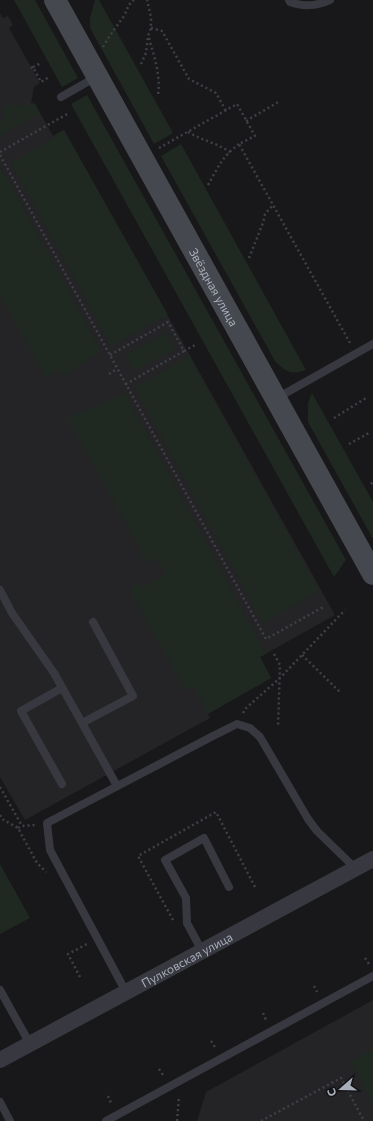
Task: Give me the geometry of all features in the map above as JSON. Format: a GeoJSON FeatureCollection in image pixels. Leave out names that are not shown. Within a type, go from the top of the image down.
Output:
{"type":"FeatureCollection","features":[{"type":"Feature","properties":{"kind":"street","name":"Звёздная улица"},"geometry":{"type":"LineString","coordinates":[[59,3],[142,157],[373,574]]}},
{"type":"Feature","properties":{"kind":"street","name":"Пулковская улица"},"geometry":{"type":"LineString","coordinates":[[0,1060],[373,859]]}},
{"type":"Feature","properties":{"kind":"lane"},"geometry":{"type":"LineString","coordinates":[[289,0],[290,2],[298,4],[317,5],[330,0]]}},
{"type":"Feature","properties":{"kind":"lane"},"geometry":{"type":"LineString","coordinates":[[61,97],[95,71]]}},
{"type":"Feature","properties":{"kind":"lane"},"geometry":{"type":"LineString","coordinates":[[276,399],[373,344]]}},
{"type":"Feature","properties":{"kind":"lane"},"geometry":{"type":"LineString","coordinates":[[0,590],[12,613],[54,673],[117,786]]}},
{"type":"Feature","properties":{"kind":"lane"},"geometry":{"type":"LineString","coordinates":[[82,723],[133,696],[93,622]]}},
{"type":"Feature","properties":{"kind":"lane"},"geometry":{"type":"LineString","coordinates":[[62,688],[21,711],[62,784]]}},
{"type":"Feature","properties":{"kind":"lane"},"geometry":{"type":"LineString","coordinates":[[126,992],[50,850],[47,824],[117,786],[237,724],[250,728],[260,738],[308,819],[317,831],[355,868]]}},
{"type":"Feature","properties":{"kind":"lane"},"geometry":{"type":"LineString","coordinates":[[202,951],[187,924],[186,898],[165,860],[204,838],[229,887]]}},
{"type":"Feature","properties":{"kind":"lane"},"geometry":{"type":"LineString","coordinates":[[106,1121],[373,976]]}},
{"type":"Feature","properties":{"kind":"lane"},"geometry":{"type":"LineString","coordinates":[[0,990],[30,1044]]}},
{"type":"Feature","properties":{"kind":"lane"},"geometry":{"type":"LineString","coordinates":[[0,1102],[10,1121]]}},
{"type":"Feature","properties":{"kind":"path"},"geometry":{"type":"LineString","coordinates":[[95,71],[111,32],[125,14],[129,4],[134,0]]}},
{"type":"Feature","properties":{"kind":"path"},"geometry":{"type":"LineString","coordinates":[[141,64],[146,53],[148,36],[151,28],[151,17],[147,0]]}},
{"type":"Feature","properties":{"kind":"path"},"geometry":{"type":"LineString","coordinates":[[151,28],[162,31],[189,80],[216,93],[226,111]]}},
{"type":"Feature","properties":{"kind":"path"},"geometry":{"type":"LineString","coordinates":[[148,36],[160,84],[158,95]]}},
{"type":"Feature","properties":{"kind":"path"},"geometry":{"type":"LineString","coordinates":[[41,62],[32,68],[41,82],[49,77]]}},
{"type":"Feature","properties":{"kind":"path"},"geometry":{"type":"LineString","coordinates":[[246,121],[280,101]]}},
{"type":"Feature","properties":{"kind":"path"},"geometry":{"type":"LineString","coordinates":[[142,157],[237,104],[255,136],[239,144],[221,161],[208,186]]}},
{"type":"Feature","properties":{"kind":"path"},"geometry":{"type":"LineString","coordinates":[[0,152],[69,113]]}},
{"type":"Feature","properties":{"kind":"path"},"geometry":{"type":"LineString","coordinates":[[188,132],[201,140],[225,148],[230,152]]}},
{"type":"Feature","properties":{"kind":"path"},"geometry":{"type":"LineString","coordinates":[[239,144],[356,354]]}},
{"type":"Feature","properties":{"kind":"path"},"geometry":{"type":"LineString","coordinates":[[0,155],[266,639],[325,606]]}},
{"type":"Feature","properties":{"kind":"path"},"geometry":{"type":"LineString","coordinates":[[249,258],[263,224],[265,214],[273,205]]}},
{"type":"Feature","properties":{"kind":"path"},"geometry":{"type":"LineString","coordinates":[[110,356],[168,322],[184,351]]}},
{"type":"Feature","properties":{"kind":"path"},"geometry":{"type":"LineString","coordinates":[[126,384],[197,344]]}},
{"type":"Feature","properties":{"kind":"path"},"geometry":{"type":"LineString","coordinates":[[109,374],[117,369]]}},
{"type":"Feature","properties":{"kind":"path"},"geometry":{"type":"LineString","coordinates":[[334,418],[366,398]]}},
{"type":"Feature","properties":{"kind":"path"},"geometry":{"type":"LineString","coordinates":[[349,444],[370,433]]}},
{"type":"Feature","properties":{"kind":"path"},"geometry":{"type":"LineString","coordinates":[[237,724],[245,709],[280,678],[345,610]]}},
{"type":"Feature","properties":{"kind":"path"},"geometry":{"type":"LineString","coordinates":[[274,654],[280,665],[278,727]]}},
{"type":"Feature","properties":{"kind":"path"},"geometry":{"type":"LineString","coordinates":[[302,655],[340,692]]}},
{"type":"Feature","properties":{"kind":"path"},"geometry":{"type":"LineString","coordinates":[[0,787],[22,826]]}},
{"type":"Feature","properties":{"kind":"path"},"geometry":{"type":"LineString","coordinates":[[68,954],[80,977]]}},
{"type":"Feature","properties":{"kind":"path"},"geometry":{"type":"LineString","coordinates":[[261,1121],[341,1078],[364,1121]]}},
{"type":"Feature","properties":{"kind":"path"},"geometry":{"type":"LineString","coordinates":[[177,1121],[180,1082]]}},
{"type":"Feature","properties":{"kind":"shaded area"},"geometry":{"type":"Polygon","coordinates":[[[14,0],[35,0],[78,78],[62,87],[14,0]]]}},
{"type":"Feature","properties":{"kind":"shaded area"},"geometry":{"type":"Polygon","coordinates":[[[95,0],[99,0],[173,133],[154,144],[90,28],[90,18],[95,0]]]}},
{"type":"Feature","properties":{"kind":"shaded area"},"geometry":{"type":"Polygon","coordinates":[[[0,13],[3,18],[8,16],[13,25],[9,28],[40,83],[34,87],[31,103],[35,104],[53,136],[64,130],[335,615],[260,657],[271,678],[208,714],[210,718],[25,820],[0,777],[0,13]]]}},
{"type":"Feature","properties":{"kind":"shaded area"},"geometry":{"type":"Polygon","coordinates":[[[87,95],[346,560],[334,577],[71,104],[87,95]]]}},
{"type":"Feature","properties":{"kind":"shaded area"},"geometry":{"type":"Polygon","coordinates":[[[31,103],[35,104],[40,113],[0,136],[0,122],[3,122],[5,105],[30,106],[31,103]]]}},
{"type":"Feature","properties":{"kind":"shaded area"},"geometry":{"type":"Polygon","coordinates":[[[64,130],[168,315],[111,346],[11,163],[54,138],[53,136],[64,130]]]}},
{"type":"Feature","properties":{"kind":"shaded area"},"geometry":{"type":"Polygon","coordinates":[[[181,144],[306,370],[289,372],[275,361],[161,156],[181,144]]]}},
{"type":"Feature","properties":{"kind":"shaded area"},"geometry":{"type":"Polygon","coordinates":[[[0,169],[3,170],[101,351],[64,376],[59,369],[46,377],[0,295],[0,169]]]}},
{"type":"Feature","properties":{"kind":"shaded area"},"geometry":{"type":"Polygon","coordinates":[[[165,333],[174,349],[134,371],[125,355],[165,333]]]}},
{"type":"Feature","properties":{"kind":"shaded area"},"geometry":{"type":"Polygon","coordinates":[[[189,356],[319,591],[263,623],[135,388],[189,356]]]}},
{"type":"Feature","properties":{"kind":"shaded area"},"geometry":{"type":"Polygon","coordinates":[[[125,393],[266,654],[260,657],[271,678],[208,714],[194,687],[186,691],[129,589],[139,583],[142,588],[166,574],[156,557],[145,563],[140,556],[143,554],[68,419],[83,410],[84,412],[125,393]]]}},
{"type":"Feature","properties":{"kind":"shaded area"},"geometry":{"type":"Polygon","coordinates":[[[312,393],[373,502],[373,539],[308,422],[308,403],[312,393]]]}},
{"type":"Feature","properties":{"kind":"shaded area"},"geometry":{"type":"Polygon","coordinates":[[[0,864],[30,918],[0,934],[0,864]]]}},
{"type":"Feature","properties":{"kind":"shaded area"},"geometry":{"type":"Polygon","coordinates":[[[373,1000],[373,1121],[197,1121],[206,1092],[373,1000]]]}},
{"type":"Feature","properties":{"kind":"shaded area"},"geometry":{"type":"Polygon","coordinates":[[[373,1049],[373,1103],[350,1061],[373,1049]]]}}]}
